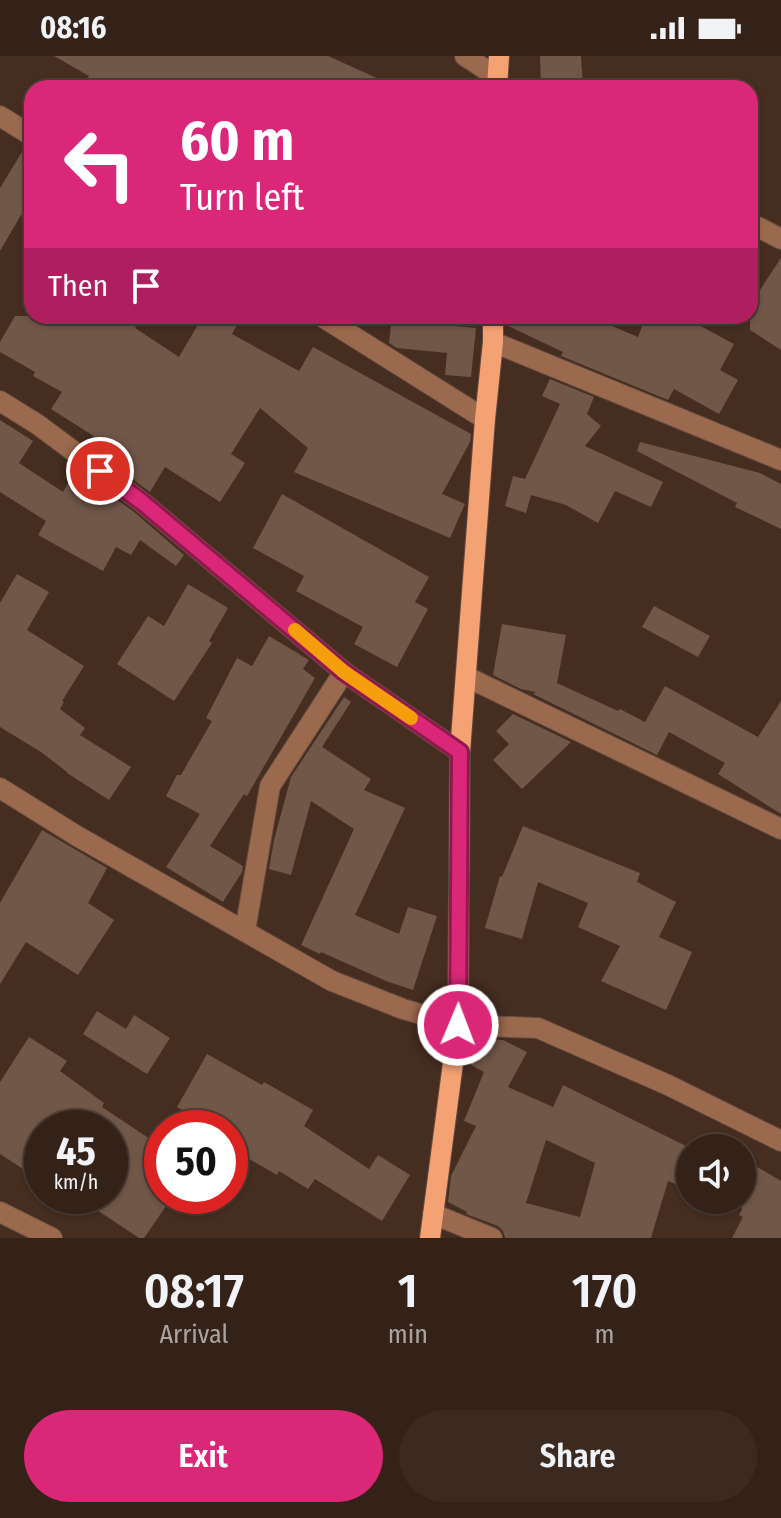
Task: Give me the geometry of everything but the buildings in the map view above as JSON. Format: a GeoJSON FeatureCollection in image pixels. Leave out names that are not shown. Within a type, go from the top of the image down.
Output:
{"type":"FeatureCollection","features":[{"type":"Feature","properties":{"kind":"main road"},"geometry":{"type":"LineString","coordinates":[[497,80],[499,56]]}},
{"type":"Feature","properties":{"kind":"main road"},"geometry":{"type":"LineString","coordinates":[[430,1238],[458,1025],[460,752],[493,324]]}},
{"type":"Feature","properties":{"kind":"street"},"geometry":{"type":"LineString","coordinates":[[465,56],[493,80]]}},
{"type":"Feature","properties":{"kind":"street"},"geometry":{"type":"LineString","coordinates":[[0,116],[24,131]]}},
{"type":"Feature","properties":{"kind":"street"},"geometry":{"type":"LineString","coordinates":[[758,227],[781,239]]}},
{"type":"Feature","properties":{"kind":"street"},"geometry":{"type":"LineString","coordinates":[[334,324],[485,419]]}},
{"type":"Feature","properties":{"kind":"street"},"geometry":{"type":"LineString","coordinates":[[493,342],[781,460]]}},
{"type":"Feature","properties":{"kind":"street"},"geometry":{"type":"LineString","coordinates":[[0,401],[37,424],[142,502],[344,672],[460,752]]}},
{"type":"Feature","properties":{"kind":"street"},"geometry":{"type":"LineString","coordinates":[[245,931],[270,786],[344,672]]}},
{"type":"Feature","properties":{"kind":"street"},"geometry":{"type":"LineString","coordinates":[[467,677],[781,829]]}},
{"type":"Feature","properties":{"kind":"street"},"geometry":{"type":"LineString","coordinates":[[0,788],[77,836],[332,981],[403,1009],[458,1025],[538,1028],[668,1085],[781,1141]]}},
{"type":"Feature","properties":{"kind":"street"},"geometry":{"type":"LineString","coordinates":[[0,1212],[52,1238]]}},
{"type":"Feature","properties":{"kind":"street"},"geometry":{"type":"LineString","coordinates":[[433,1214],[492,1238]]}},
{"type":"Feature","properties":{"kind":"slow traffic"},"geometry":{"type":"LineString","coordinates":[[295,630],[344,672],[411,718]]}},
{"type":"Feature","properties":{"kind":"route"},"geometry":{"type":"LineString","coordinates":[[100,471],[142,502],[344,672],[460,752],[458,1025]]}}]}
